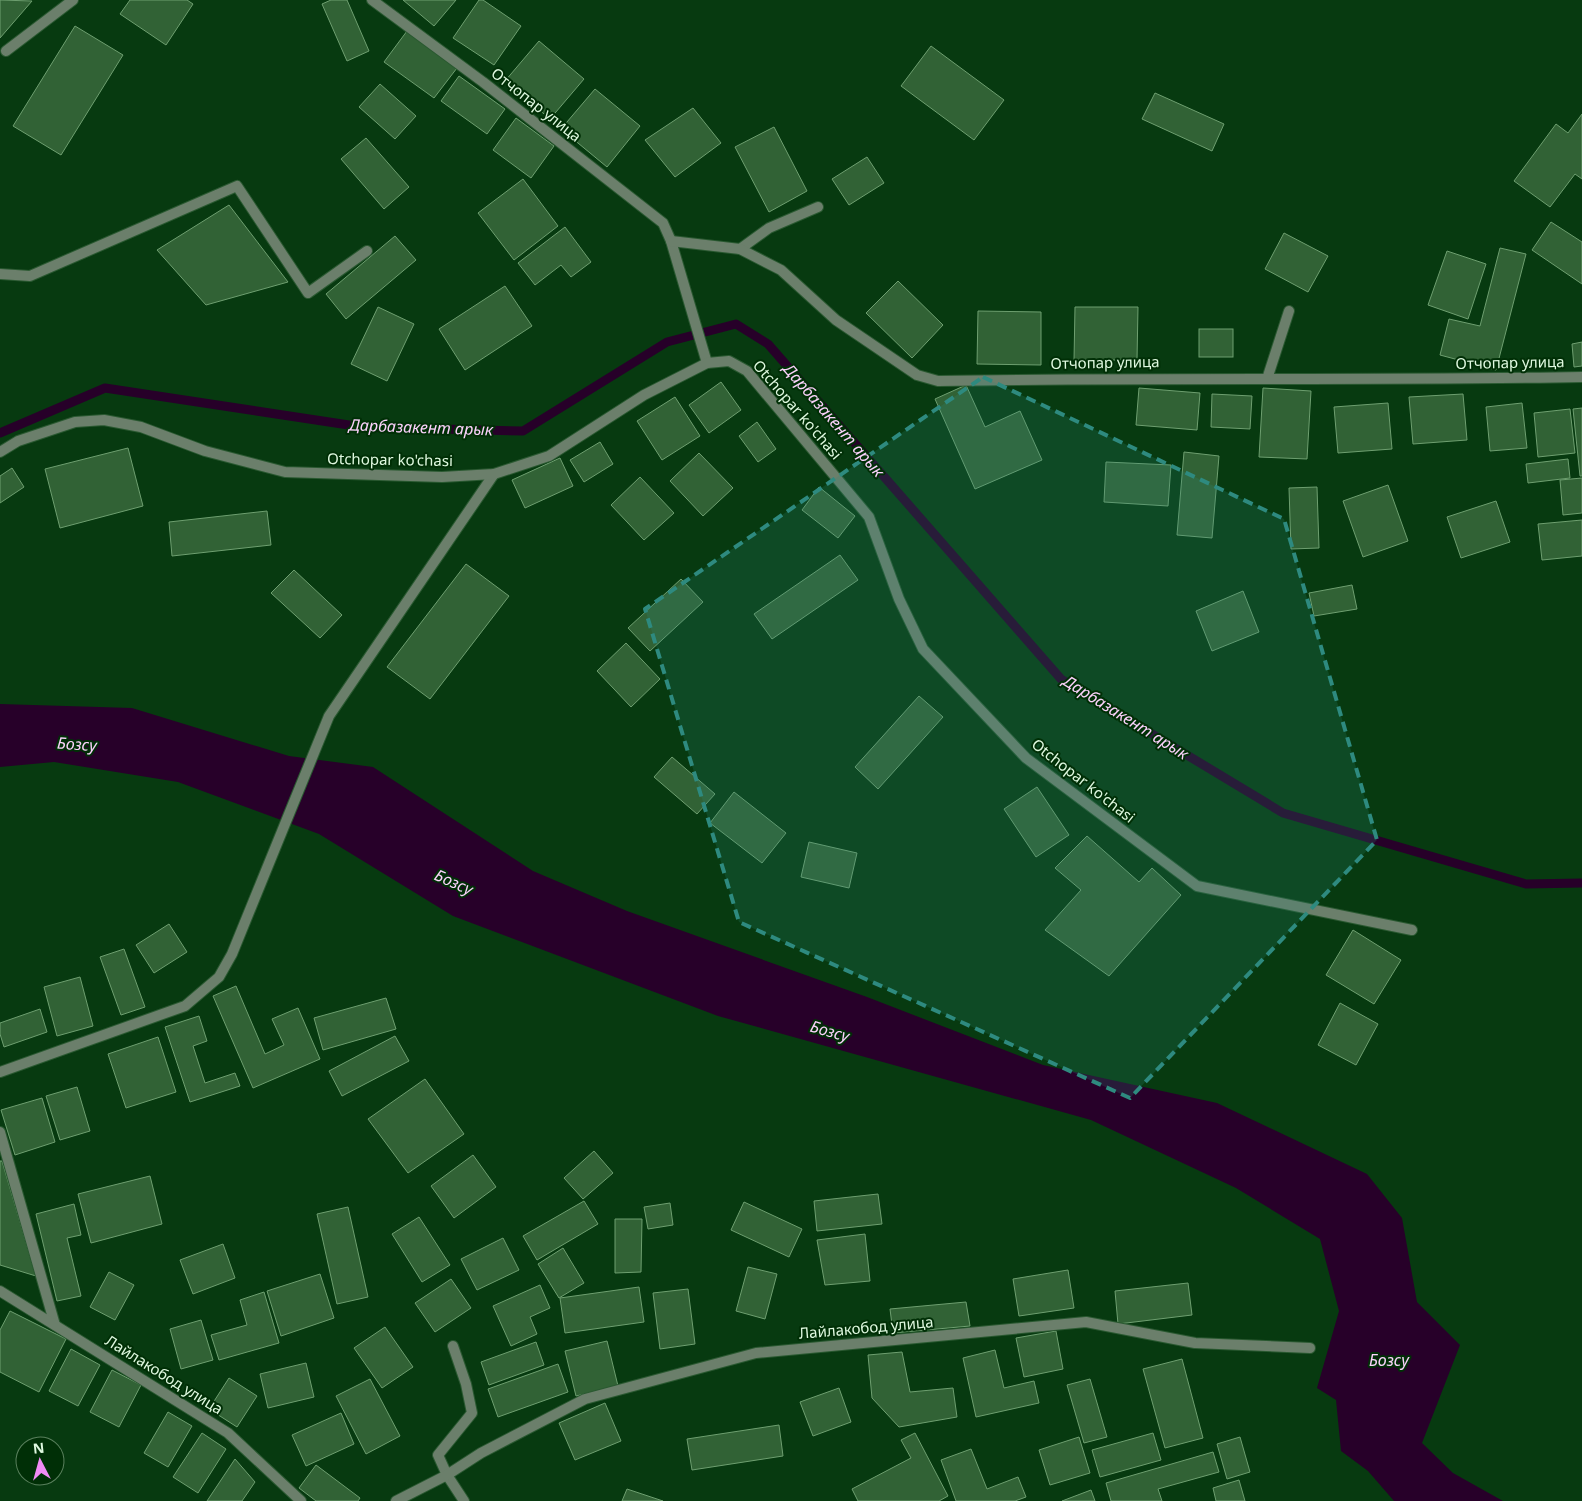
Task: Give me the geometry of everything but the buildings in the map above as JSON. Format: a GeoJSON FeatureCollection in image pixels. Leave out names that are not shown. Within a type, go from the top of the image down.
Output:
{"type":"FeatureCollection","features":[{"type":"Feature","properties":{"kind":"street"},"geometry":{"type":"LineString","coordinates":[[6,51],[73,0]]}},
{"type":"Feature","properties":{"kind":"street","name":"Отчопар улица"},"geometry":{"type":"LineString","coordinates":[[372,0],[483,82],[663,223],[672,242],[708,363]]}},
{"type":"Feature","properties":{"kind":"street"},"geometry":{"type":"LineString","coordinates":[[0,274],[30,276],[237,186],[308,293],[367,251]]}},
{"type":"Feature","properties":{"kind":"street"},"geometry":{"type":"LineString","coordinates":[[740,249],[768,228],[818,207]]}},
{"type":"Feature","properties":{"kind":"street","name":"Отчопар улица"},"geometry":{"type":"LineString","coordinates":[[672,242],[740,249],[781,270],[836,320],[917,376],[938,381],[1134,378],[1400,380],[1582,377]]}},
{"type":"Feature","properties":{"kind":"street"},"geometry":{"type":"LineString","coordinates":[[1267,379],[1289,311]]}},
{"type":"Feature","properties":{"kind":"street","name":"Otchopar ko'chasi"},"geometry":{"type":"LineString","coordinates":[[0,452],[18,441],[75,422],[104,420],[141,427],[205,451],[285,472],[442,477],[494,474],[549,456],[644,395],[708,363],[729,361],[747,371],[869,517],[899,599],[923,649],[1026,758],[1197,886],[1412,930]]}},
{"type":"Feature","properties":{"kind":"street"},"geometry":{"type":"LineString","coordinates":[[0,1072],[185,1006],[219,977],[232,954],[269,860],[330,716],[494,474]]}},
{"type":"Feature","properties":{"kind":"street"},"geometry":{"type":"LineString","coordinates":[[0,1132],[55,1326]]}},
{"type":"Feature","properties":{"kind":"street","name":"Лайлакобод улица"},"geometry":{"type":"LineString","coordinates":[[0,1291],[228,1433],[301,1501]]}},
{"type":"Feature","properties":{"kind":"street","name":"Лайлакобод улица"},"geometry":{"type":"LineString","coordinates":[[396,1501],[447,1475],[481,1453],[584,1399],[756,1353],[1086,1322],[1195,1343],[1310,1348]]}},
{"type":"Feature","properties":{"kind":"street"},"geometry":{"type":"LineString","coordinates":[[454,1346],[466,1384],[472,1413],[438,1455],[447,1475],[464,1501]]}},
{"type":"Feature","properties":{"kind":"highlighted area"},"geometry":{"type":"Polygon","coordinates":[[[983,377],[1284,519],[1377,840],[1130,1098],[739,922],[645,609],[983,377]]]}},
{"type":"Feature","properties":{"kind":"water","name":"Бозсу"},"geometry":{"type":"Polygon","coordinates":[[[0,704],[132,708],[289,756],[373,767],[533,871],[627,911],[867,997],[1043,1065],[1217,1103],[1367,1174],[1402,1218],[1417,1302],[1460,1345],[1422,1443],[1453,1473],[1503,1501],[1394,1501],[1368,1471],[1341,1451],[1336,1400],[1317,1388],[1339,1311],[1320,1239],[1236,1188],[1091,1120],[718,1016],[453,916],[319,834],[178,782],[54,762],[0,767],[0,704]]]}},
{"type":"Feature","properties":{"kind":"waterway","name":"Дарбазакент арык"},"geometry":{"type":"LineString","coordinates":[[0,433],[105,388],[362,427],[523,431],[667,342],[736,324],[768,344],[1061,679],[1283,813],[1526,884],[1582,883]]}}]}
